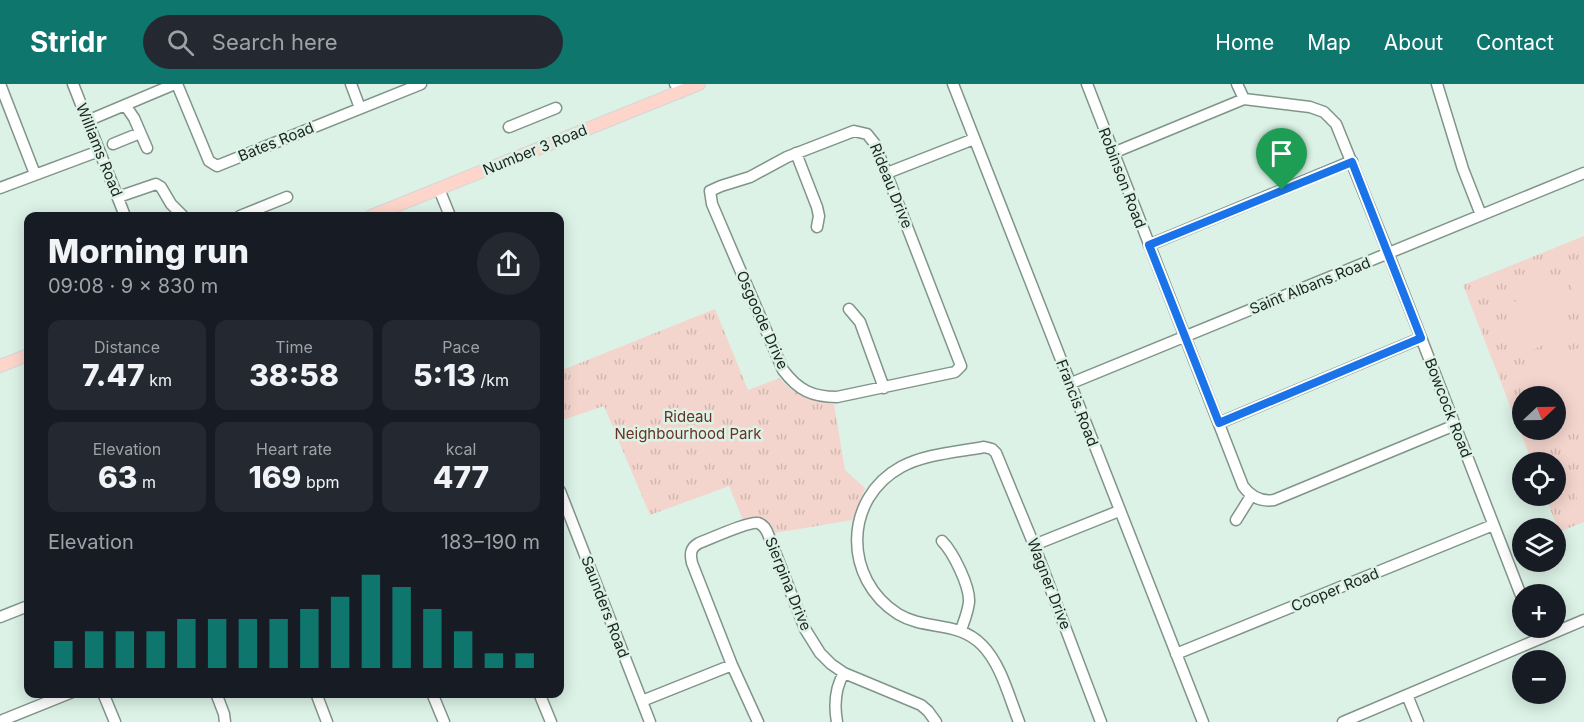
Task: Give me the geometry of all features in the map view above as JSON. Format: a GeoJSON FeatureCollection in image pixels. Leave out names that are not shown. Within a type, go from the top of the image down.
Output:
{"type":"FeatureCollection","features":[{"type":"Feature","properties":{"kind":"main road","name":"Number 3 Road"},"geometry":{"type":"LineString","coordinates":[[381,212],[678,86],[699,84]]}},
{"type":"Feature","properties":{"kind":"main road"},"geometry":{"type":"LineString","coordinates":[[0,366],[24,357]]}},
{"type":"Feature","properties":{"kind":"street"},"geometry":{"type":"LineString","coordinates":[[0,84],[35,174]]}},
{"type":"Feature","properties":{"kind":"street","name":"Williams Road"},"geometry":{"type":"LineString","coordinates":[[73,84],[124,212]]}},
{"type":"Feature","properties":{"kind":"street"},"geometry":{"type":"LineString","coordinates":[[87,121],[176,84]]}},
{"type":"Feature","properties":{"kind":"street","name":"Bates Road"},"geometry":{"type":"LineString","coordinates":[[176,84],[209,161],[216,166],[421,84]]}},
{"type":"Feature","properties":{"kind":"street"},"geometry":{"type":"LineString","coordinates":[[351,84],[360,108]]}},
{"type":"Feature","properties":{"kind":"street","name":"Francis Road"},"geometry":{"type":"LineString","coordinates":[[953,84],[1203,722]]}},
{"type":"Feature","properties":{"kind":"street","name":"Robinson Road"},"geometry":{"type":"LineString","coordinates":[[1087,84],[1243,486],[1255,497]]}},
{"type":"Feature","properties":{"kind":"street"},"geometry":{"type":"LineString","coordinates":[[1113,153],[1244,99],[1237,84]]}},
{"type":"Feature","properties":{"kind":"street"},"geometry":{"type":"LineString","coordinates":[[1437,84],[1463,169],[1481,215]]}},
{"type":"Feature","properties":{"kind":"street","name":"Bowcock Road"},"geometry":{"type":"LineString","coordinates":[[1244,99],[1310,107],[1324,112],[1336,124],[1516,584]]}},
{"type":"Feature","properties":{"kind":"street"},"geometry":{"type":"LineString","coordinates":[[125,105],[134,118],[147,148]]}},
{"type":"Feature","properties":{"kind":"street"},"geometry":{"type":"LineString","coordinates":[[509,127],[556,108]]}},
{"type":"Feature","properties":{"kind":"street","name":"Rideau Drive"},"geometry":{"type":"LineString","coordinates":[[710,191],[750,177],[796,153],[848,133],[862,132],[872,138],[961,366]]}},
{"type":"Feature","properties":{"kind":"street"},"geometry":{"type":"LineString","coordinates":[[113,144],[140,133]]}},
{"type":"Feature","properties":{"kind":"street"},"geometry":{"type":"LineString","coordinates":[[887,174],[974,139]]}},
{"type":"Feature","properties":{"kind":"street"},"geometry":{"type":"LineString","coordinates":[[0,188],[99,151]]}},
{"type":"Feature","properties":{"kind":"street"},"geometry":{"type":"LineString","coordinates":[[796,153],[817,207],[818,227]]}},
{"type":"Feature","properties":{"kind":"street"},"geometry":{"type":"LineString","coordinates":[[1149,245],[1352,162]]}},
{"type":"Feature","properties":{"kind":"street","name":"Saint Albans Road"},"geometry":{"type":"LineString","coordinates":[[1069,384],[1584,173]]}},
{"type":"Feature","properties":{"kind":"street"},"geometry":{"type":"LineString","coordinates":[[118,197],[156,184],[161,187],[169,201],[179,212]]}},
{"type":"Feature","properties":{"kind":"street"},"geometry":{"type":"LineString","coordinates":[[439,189],[448,212]]}},
{"type":"Feature","properties":{"kind":"street","name":"Osgoode Drive"},"geometry":{"type":"LineString","coordinates":[[710,191],[712,204],[778,361],[792,381],[801,389],[825,397],[837,397],[955,372],[961,366]]}},
{"type":"Feature","properties":{"kind":"street"},"geometry":{"type":"LineString","coordinates":[[267,211],[287,196]]}},
{"type":"Feature","properties":{"kind":"street"},"geometry":{"type":"LineString","coordinates":[[849,309],[860,322],[884,388]]}},
{"type":"Feature","properties":{"kind":"street"},"geometry":{"type":"LineString","coordinates":[[1219,423],[1421,338]]}},
{"type":"Feature","properties":{"kind":"street"},"geometry":{"type":"LineString","coordinates":[[1236,520],[1255,497],[1263,501],[1274,500],[1455,425]]}},
{"type":"Feature","properties":{"kind":"street","name":"Wagner Drive"},"geometry":{"type":"LineString","coordinates":[[961,630],[910,620],[880,599],[870,586],[862,569],[857,533],[866,502],[878,485],[900,467],[911,462],[984,447],[992,449],[998,456],[1101,722]]}},
{"type":"Feature","properties":{"kind":"street","name":"Saunders Road"},"geometry":{"type":"LineString","coordinates":[[564,501],[650,722]]}},
{"type":"Feature","properties":{"kind":"street"},"geometry":{"type":"LineString","coordinates":[[1034,545],[1119,511]]}},
{"type":"Feature","properties":{"kind":"street","name":"Sierpina Drive"},"geometry":{"type":"LineString","coordinates":[[732,665],[692,563],[691,550],[699,543],[755,523],[762,525],[768,534],[805,629],[816,648],[826,659],[844,673],[916,702],[928,711],[936,722]]}},
{"type":"Feature","properties":{"kind":"street","name":"Cooper Road"},"geometry":{"type":"LineString","coordinates":[[1176,654],[1493,525]]}},
{"type":"Feature","properties":{"kind":"street"},"geometry":{"type":"LineString","coordinates":[[942,541],[954,556],[969,595],[967,614],[961,630],[982,645],[995,663],[1019,722]]}},
{"type":"Feature","properties":{"kind":"street"},"geometry":{"type":"LineString","coordinates":[[0,617],[24,608]]}},
{"type":"Feature","properties":{"kind":"street"},"geometry":{"type":"LineString","coordinates":[[1342,722],[1584,620]]}},
{"type":"Feature","properties":{"kind":"street"},"geometry":{"type":"LineString","coordinates":[[642,702],[732,665],[758,722]]}},
{"type":"Feature","properties":{"kind":"street"},"geometry":{"type":"LineString","coordinates":[[837,722],[836,698],[844,673]]}},
{"type":"Feature","properties":{"kind":"street"},"geometry":{"type":"LineString","coordinates":[[1407,695],[1418,722]]}},
{"type":"Feature","properties":{"kind":"street"},"geometry":{"type":"LineString","coordinates":[[2,718],[56,698]]}},
{"type":"Feature","properties":{"kind":"street"},"geometry":{"type":"LineString","coordinates":[[105,698],[115,722]]}},
{"type":"Feature","properties":{"kind":"street"},"geometry":{"type":"LineString","coordinates":[[218,698],[225,722]]}},
{"type":"Feature","properties":{"kind":"street"},"geometry":{"type":"LineString","coordinates":[[318,698],[327,722]]}},
{"type":"Feature","properties":{"kind":"street"},"geometry":{"type":"LineString","coordinates":[[434,698],[444,722]]}},
{"type":"Feature","properties":{"kind":"street"},"geometry":{"type":"LineString","coordinates":[[541,698],[551,722]]}},
{"type":"Feature","properties":{"kind":"green space"},"geometry":{"type":"Polygon","coordinates":[[[1584,236],[1584,522],[1566,529],[1566,518],[1554,518],[1549,506],[1566,506],[1566,452],[1528,452],[1523,440],[1566,440],[1566,386],[1512,386],[1512,411],[1463,285],[1584,236]]]}},
{"type":"Feature","properties":{"kind":"green space"},"geometry":{"type":"Polygon","coordinates":[[[1584,261],[1584,316],[1564,268],[1584,261]]]}},
{"type":"Feature","properties":{"kind":"green space"},"geometry":{"type":"Polygon","coordinates":[[[1549,273],[1573,330],[1570,334],[1515,357],[1509,341],[1508,328],[1512,308],[1523,291],[1549,273]]]}},
{"type":"Feature","properties":{"kind":"green space","name":"Rideau Neighbourhood Park"},"geometry":{"type":"Polygon","coordinates":[[[715,309],[748,390],[780,378],[804,397],[834,404],[845,470],[865,488],[852,520],[775,533],[762,519],[753,517],[743,520],[729,486],[650,515],[604,406],[564,420],[564,369],[715,309]]]}},
{"type":"Feature","properties":{"kind":"green space"},"geometry":{"type":"Polygon","coordinates":[[[1578,348],[1582,350],[1584,355],[1584,412],[1566,411],[1566,386],[1529,386],[1522,373],[1578,348]]]}},
{"type":"Feature","properties":{"kind":"green space"},"geometry":{"type":"Polygon","coordinates":[[[1584,457],[1584,516],[1582,517],[1576,487],[1578,472],[1584,457]]]}},
{"type":"Feature","properties":{"kind":"route"},"geometry":{"type":"LineString","coordinates":[[1352,162],[1421,338],[1219,423],[1149,245],[1282,190],[1352,162]]}}]}
